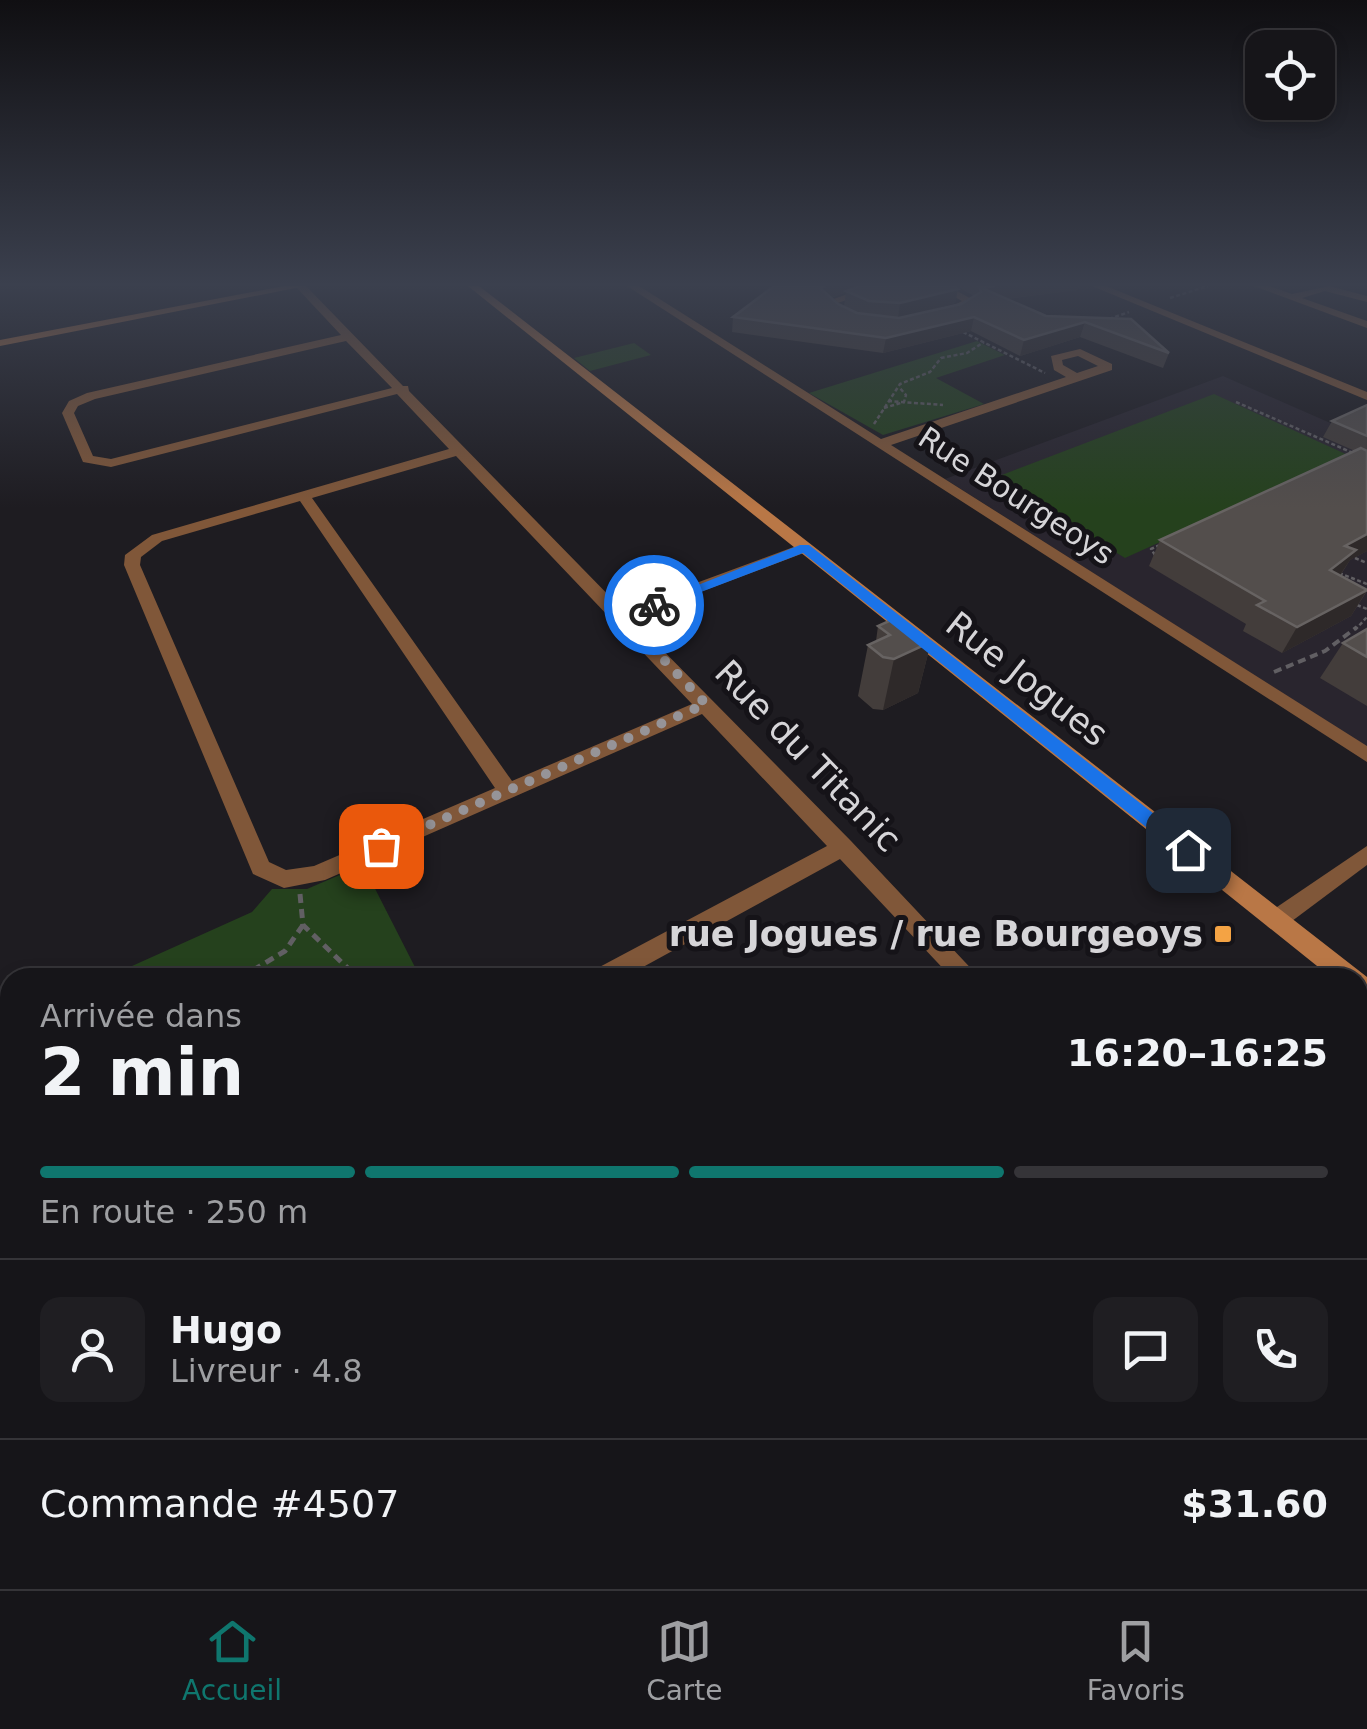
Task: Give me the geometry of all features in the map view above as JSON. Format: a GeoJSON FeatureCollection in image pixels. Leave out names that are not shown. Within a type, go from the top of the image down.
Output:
{"type":"FeatureCollection","features":[{"type":"Feature","properties":{"kind":"street"},"geometry":{"type":"LineString","coordinates":[[247,360],[86,398],[68,413],[88,458],[111,463],[404,388]]}},
{"type":"Feature","properties":{"kind":"street","name":"Rue du Titanic"},"geometry":{"type":"LineString","coordinates":[[375,360],[959,968]]}},
{"type":"Feature","properties":{"kind":"street","name":"Rue Jogues"},"geometry":{"type":"LineString","coordinates":[[567,360],[1337,968]]}},
{"type":"Feature","properties":{"kind":"street","name":"Rue Bourgeoys"},"geometry":{"type":"LineString","coordinates":[[752,360],[1367,756]]}},
{"type":"Feature","properties":{"kind":"street"},"geometry":{"type":"LineString","coordinates":[[1279,360],[1367,396]]}},
{"type":"Feature","properties":{"kind":"street"},"geometry":{"type":"LineString","coordinates":[[878,438],[1076,378]]}},
{"type":"Feature","properties":{"kind":"street"},"geometry":{"type":"LineString","coordinates":[[461,450],[152,540],[141,546],[131,561],[260,868],[284,879],[317,874],[706,704]]}},
{"type":"Feature","properties":{"kind":"street"},"geometry":{"type":"LineString","coordinates":[[304,496],[508,790]]}},
{"type":"Feature","properties":{"kind":"street"},"geometry":{"type":"LineString","coordinates":[[622,616],[804,548]]}},
{"type":"Feature","properties":{"kind":"street"},"geometry":{"type":"LineString","coordinates":[[621,968],[844,847]]}},
{"type":"Feature","properties":{"kind":"street"},"geometry":{"type":"LineString","coordinates":[[1276,920],[1367,854]]}},
{"type":"Feature","properties":{"kind":"path"},"geometry":{"type":"LineString","coordinates":[[878,438],[874,426],[898,386],[930,372],[939,360]]}},
{"type":"Feature","properties":{"kind":"path"},"geometry":{"type":"LineString","coordinates":[[1020,360],[1056,378]]}},
{"type":"Feature","properties":{"kind":"path"},"geometry":{"type":"LineString","coordinates":[[898,386],[906,395],[904,402]]}},
{"type":"Feature","properties":{"kind":"path"},"geometry":{"type":"LineString","coordinates":[[888,401],[956,406]]}},
{"type":"Feature","properties":{"kind":"path"},"geometry":{"type":"LineString","coordinates":[[884,408],[904,402]]}},
{"type":"Feature","properties":{"kind":"path"},"geometry":{"type":"LineString","coordinates":[[1236,402],[1357,454],[1344,460]]}},
{"type":"Feature","properties":{"kind":"path"},"geometry":{"type":"LineString","coordinates":[[1155,555],[1150,549],[1174,538]]}},
{"type":"Feature","properties":{"kind":"path"},"geometry":{"type":"LineString","coordinates":[[1354,558],[1367,563]]}},
{"type":"Feature","properties":{"kind":"path"},"geometry":{"type":"LineString","coordinates":[[1331,570],[1367,584]]}},
{"type":"Feature","properties":{"kind":"path"},"geometry":{"type":"LineString","coordinates":[[1351,603],[1367,609]]}},
{"type":"Feature","properties":{"kind":"path"},"geometry":{"type":"LineString","coordinates":[[1264,676],[1307,662],[1352,635],[1367,618]]}},
{"type":"Feature","properties":{"kind":"path"},"geometry":{"type":"LineString","coordinates":[[266,968],[297,940],[303,925],[300,890]]}},
{"type":"Feature","properties":{"kind":"path"},"geometry":{"type":"LineString","coordinates":[[303,925],[348,968]]}},
{"type":"Feature","properties":{"kind":"shaded area"},"geometry":{"type":"Polygon","coordinates":[[[1223,376],[1367,439],[1367,747],[945,479],[1223,376]]]}},
{"type":"Feature","properties":{"kind":"green space"},"geometry":{"type":"Polygon","coordinates":[[[577,360],[631,360],[590,371],[577,360]]]}},
{"type":"Feature","properties":{"kind":"green space"},"geometry":{"type":"Polygon","coordinates":[[[915,360],[990,360],[936,378],[984,404],[883,435],[809,393],[915,360]]]}},
{"type":"Feature","properties":{"kind":"green space"},"geometry":{"type":"Polygon","coordinates":[[[1214,394],[1350,456],[1125,558],[994,478],[1214,394]]]}},
{"type":"Feature","properties":{"kind":"green space"},"geometry":{"type":"Polygon","coordinates":[[[363,865],[415,968],[133,968],[252,912],[272,889],[307,889],[363,865]]]}},
{"type":"Feature","properties":{"kind":"building"},"geometry":{"type":"Polygon","coordinates":[[[1367,405],[1367,436],[1332,421],[1367,405]]]}},
{"type":"Feature","properties":{"kind":"building"},"geometry":{"type":"Polygon","coordinates":[[[1361,448],[1367,451],[1367,534],[1345,546],[1356,550],[1330,570],[1367,590],[1297,627],[1257,605],[1265,601],[1160,540],[1361,448]]]}},
{"type":"Feature","properties":{"kind":"building"},"geometry":{"type":"Polygon","coordinates":[[[898,617],[931,642],[894,659],[883,657],[868,645],[890,635],[878,626],[898,617]]]}},
{"type":"Feature","properties":{"kind":"building"},"geometry":{"type":"Polygon","coordinates":[[[1367,629],[1367,657],[1343,643],[1367,629]]]}},
{"type":"Feature","properties":{"kind":"way so far"},"geometry":{"type":"LineString","coordinates":[[381,846],[706,704],[622,616],[654,605]]}},
{"type":"Feature","properties":{"kind":"place","name":"rue Jogues / rue Bourgeoys"},"geometry":{"type":"Point","coordinates":[1223,934]}},
{"type":"Feature","properties":{"kind":"route"},"geometry":{"type":"LineString","coordinates":[[654,605],[804,548],[1188,850]]}}]}
